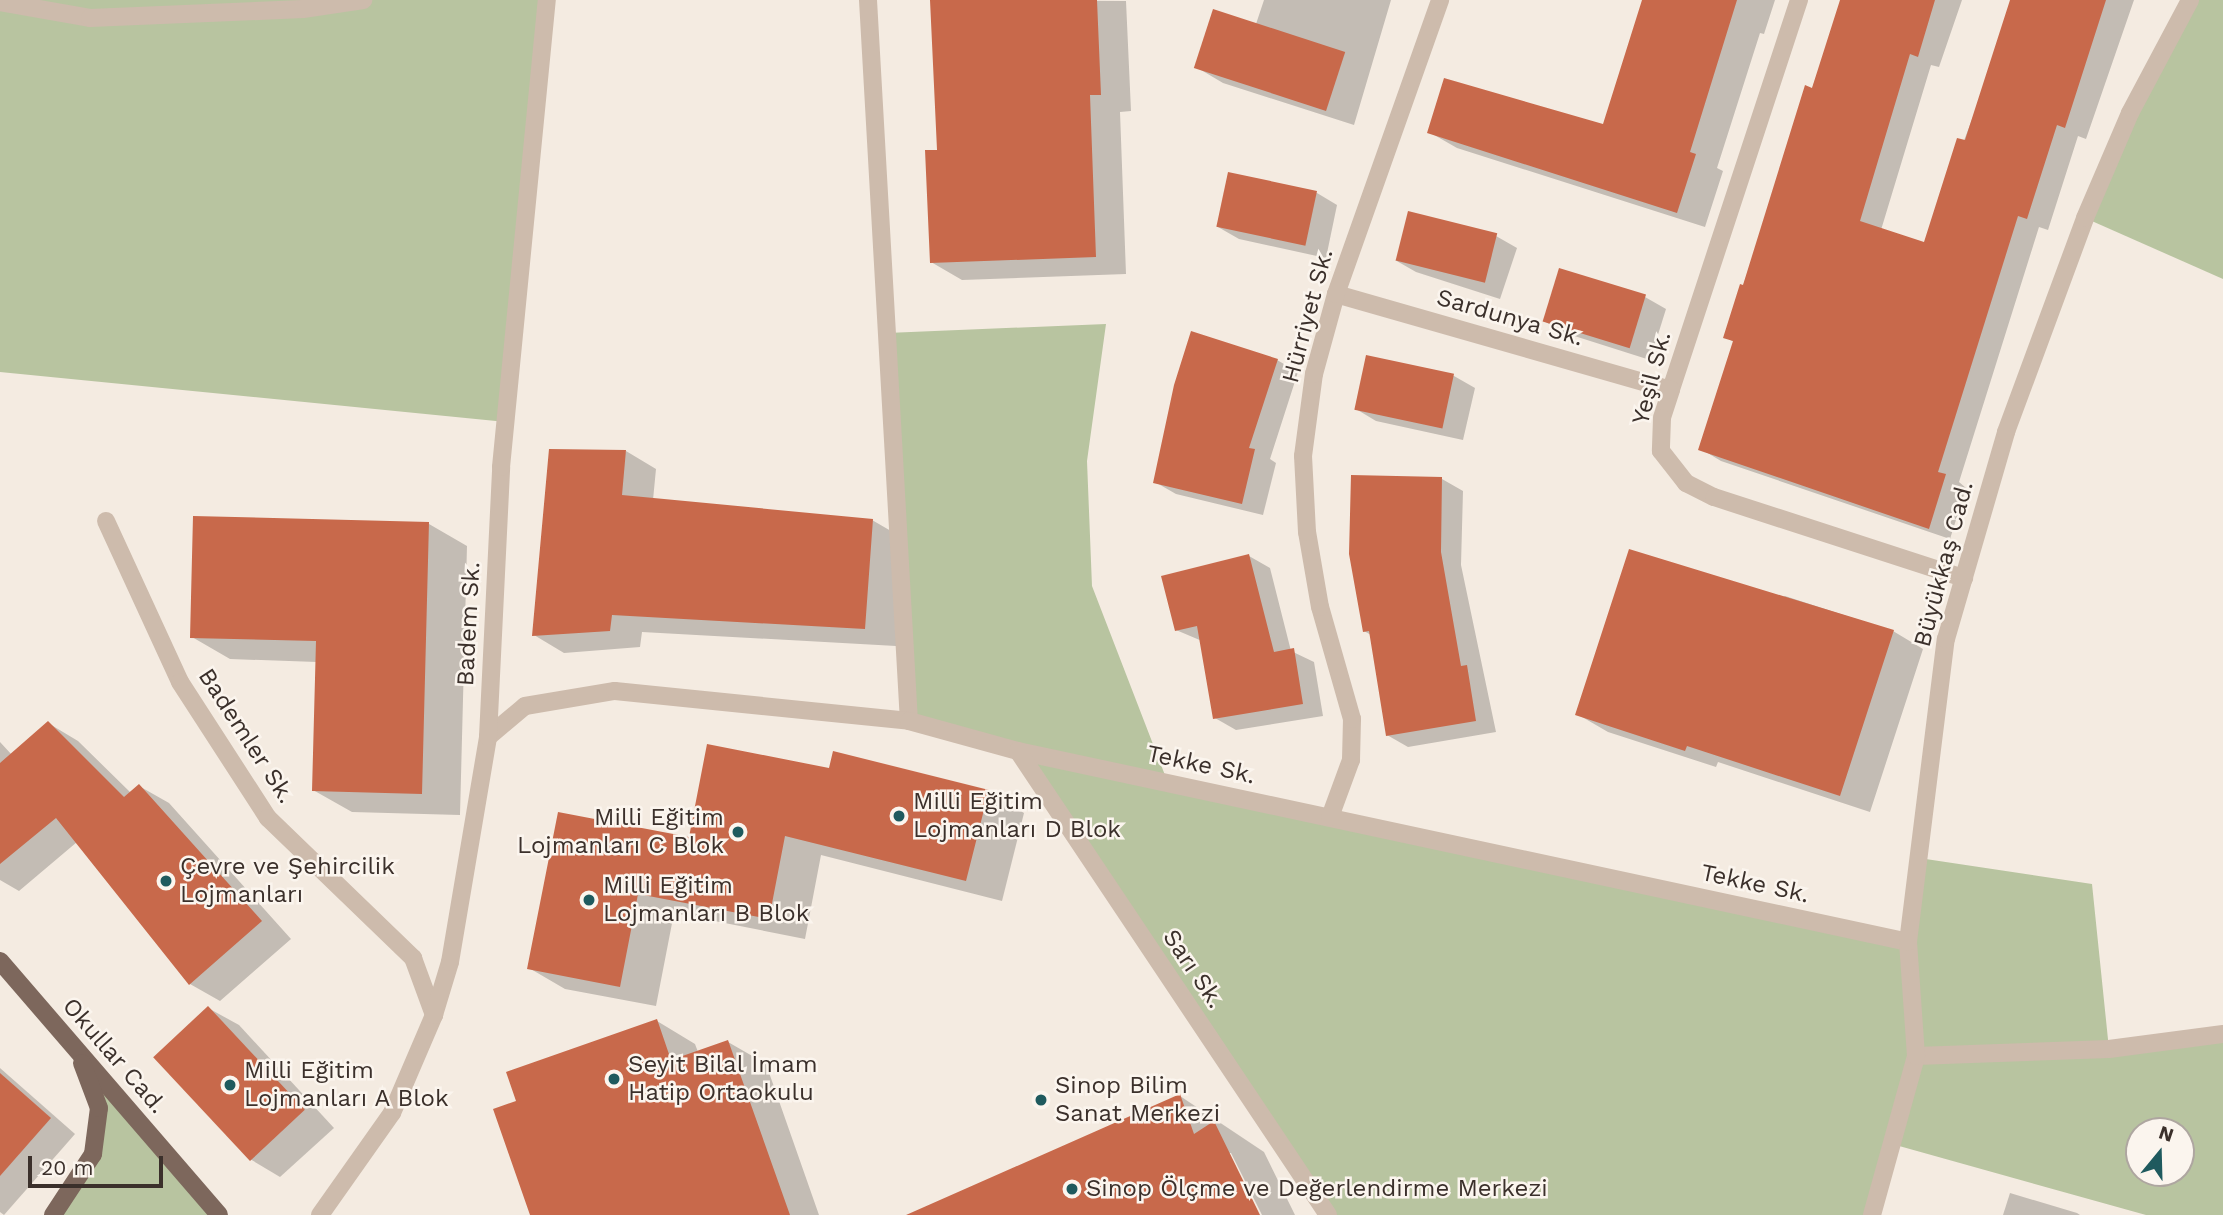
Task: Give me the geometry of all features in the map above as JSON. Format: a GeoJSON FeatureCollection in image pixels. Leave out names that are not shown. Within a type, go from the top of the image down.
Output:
{"type":"FeatureCollection","features":[{"type":"Feature","properties":{"kind":"main road","name":"Okullar Cad."},"geometry":{"type":"LineString","coordinates":[[0,961],[219,1215]]}},
{"type":"Feature","properties":{"kind":"main road"},"geometry":{"type":"LineString","coordinates":[[53,1215],[93,1154],[99,1108],[78,1052]]}},
{"type":"Feature","properties":{"kind":"street"},"geometry":{"type":"LineString","coordinates":[[0,2],[90,18],[303,9],[363,0]]}},
{"type":"Feature","properties":{"kind":"street","name":"Badem Sk."},"geometry":{"type":"LineString","coordinates":[[320,1215],[392,1113],[434,1015],[450,962],[488,737],[501,467],[547,0]]}},
{"type":"Feature","properties":{"kind":"street"},"geometry":{"type":"LineString","coordinates":[[868,0],[909,721]]}},
{"type":"Feature","properties":{"kind":"street","name":"Hürriyet Sk."},"geometry":{"type":"LineString","coordinates":[[1330,817],[1351,760],[1352,719],[1320,607],[1307,532],[1303,456],[1314,374],[1336,293],[1440,0]]}},
{"type":"Feature","properties":{"kind":"street","name":"Yeşil Sk."},"geometry":{"type":"LineString","coordinates":[[1799,0],[1662,418],[1661,452],[1686,484],[1714,497],[1964,578]]}},
{"type":"Feature","properties":{"kind":"street","name":"Büyükkaş Cad."},"geometry":{"type":"LineString","coordinates":[[1872,1215],[1916,1056],[1909,942],[1946,639],[2006,432],[2085,218],[2130,113],[2190,0]]}},
{"type":"Feature","properties":{"kind":"street","name":"Sardunya Sk."},"geometry":{"type":"LineString","coordinates":[[1336,293],[1671,390]]}},
{"type":"Feature","properties":{"kind":"street","name":"Bademler Sk."},"geometry":{"type":"LineString","coordinates":[[106,521],[180,682],[268,818],[413,958],[434,1015]]}},
{"type":"Feature","properties":{"kind":"street","name":"Tekke Sk."},"geometry":{"type":"LineString","coordinates":[[488,737],[525,706],[615,691],[909,721],[1018,751],[1909,942]]}},
{"type":"Feature","properties":{"kind":"street","name":"Sarı Sk."},"geometry":{"type":"LineString","coordinates":[[1018,751],[1328,1215]]}},
{"type":"Feature","properties":{"kind":"street"},"geometry":{"type":"LineString","coordinates":[[1916,1056],[2109,1049],[2223,1034]]}},
{"type":"Feature","properties":{"kind":"green space"},"geometry":{"type":"Polygon","coordinates":[[[0,0],[547,0],[506,422],[0,372],[0,0]]]}},
{"type":"Feature","properties":{"kind":"green space"},"geometry":{"type":"Polygon","coordinates":[[[2190,0],[2223,0],[2223,279],[2085,218],[2190,0]]]}},
{"type":"Feature","properties":{"kind":"green space"},"geometry":{"type":"Polygon","coordinates":[[[1106,324],[1087,461],[1092,586],[1168,783],[1908,942],[1919,858],[2092,884],[2109,1049],[2223,1034],[2223,1215],[2146,1215],[1892,1144],[1872,1215],[1328,1215],[1018,751],[909,721],[887,333],[1106,324]]]}},
{"type":"Feature","properties":{"kind":"green space"},"geometry":{"type":"Polygon","coordinates":[[[78,1052],[219,1215],[53,1215],[93,1154],[99,1108],[78,1052]]]}},
{"type":"Feature","properties":{"kind":"building"},"geometry":{"type":"Polygon","coordinates":[[[930,0],[1097,0],[1101,95],[1090,95],[1096,257],[930,263],[925,150],[937,150],[930,0]]]}},
{"type":"Feature","properties":{"kind":"building"},"geometry":{"type":"Polygon","coordinates":[[[1642,0],[1737,0],[1690,152],[1696,154],[1677,213],[1427,133],[1444,78],[1603,124],[1642,0]]]}},
{"type":"Feature","properties":{"kind":"building"},"geometry":{"type":"Polygon","coordinates":[[[1840,0],[1935,0],[1918,57],[1910,54],[1860,221],[1924,242],[1957,138],[1965,140],[2010,0],[2106,0],[2065,128],[2057,125],[2027,219],[2018,216],[1938,472],[1946,474],[1929,529],[1698,450],[1733,341],[1723,338],[1740,284],[1743,285],[1805,85],[1812,88],[1840,0]]]}},
{"type":"Feature","properties":{"kind":"building"},"geometry":{"type":"Polygon","coordinates":[[[1213,9],[1345,52],[1326,111],[1194,68],[1213,9]]]}},
{"type":"Feature","properties":{"kind":"building"},"geometry":{"type":"Polygon","coordinates":[[[1228,172],[1317,191],[1305,246],[1216,227],[1228,172]]]}},
{"type":"Feature","properties":{"kind":"building"},"geometry":{"type":"Polygon","coordinates":[[[1408,211],[1497,233],[1485,283],[1396,260],[1408,211]]]}},
{"type":"Feature","properties":{"kind":"building"},"geometry":{"type":"Polygon","coordinates":[[[1559,268],[1646,295],[1630,348],[1543,322],[1559,268]]]}},
{"type":"Feature","properties":{"kind":"building"},"geometry":{"type":"Polygon","coordinates":[[[1191,331],[1278,359],[1249,448],[1255,449],[1242,504],[1153,483],[1174,385],[1191,331]]]}},
{"type":"Feature","properties":{"kind":"building"},"geometry":{"type":"Polygon","coordinates":[[[1366,355],[1454,374],[1442,428],[1354,410],[1366,355]]]}},
{"type":"Feature","properties":{"kind":"building"},"geometry":{"type":"Polygon","coordinates":[[[549,449],[626,450],[622,495],[873,519],[865,629],[612,615],[610,631],[532,636],[549,449]]]}},
{"type":"Feature","properties":{"kind":"building"},"geometry":{"type":"Polygon","coordinates":[[[1351,475],[1442,477],[1441,552],[1461,666],[1467,665],[1476,721],[1386,736],[1369,631],[1363,632],[1349,554],[1351,475]]]}},
{"type":"Feature","properties":{"kind":"building"},"geometry":{"type":"Polygon","coordinates":[[[193,516],[429,522],[422,794],[312,791],[316,641],[190,638],[193,516]]]}},
{"type":"Feature","properties":{"kind":"building"},"geometry":{"type":"Polygon","coordinates":[[[1629,549],[1894,630],[1840,796],[1687,746],[1685,751],[1575,715],[1629,549]]]}},
{"type":"Feature","properties":{"kind":"building"},"geometry":{"type":"Polygon","coordinates":[[[1249,554],[1274,652],[1294,648],[1303,704],[1213,719],[1197,626],[1175,631],[1161,576],[1249,554]]]}},
{"type":"Feature","properties":{"kind":"building","name":"Çevre ve Şehircilik Lojmanları"},"geometry":{"type":"Polygon","coordinates":[[[48,721],[124,797],[139,784],[262,921],[189,985],[56,818],[0,864],[0,763],[48,721]]]}},
{"type":"Feature","properties":{"kind":"building"},"geometry":{"type":"Polygon","coordinates":[[[707,744],[829,768],[833,751],[989,790],[966,881],[785,836],[769,919],[638,894],[620,987],[527,969],[558,812],[689,837],[707,744]]]}},
{"type":"Feature","properties":{"kind":"building","name":"Milli Eğitim Lojmanları A Blok"},"geometry":{"type":"Polygon","coordinates":[[[208,1006],[305,1110],[250,1161],[153,1057],[208,1006]]]}},
{"type":"Feature","properties":{"kind":"building"},"geometry":{"type":"Polygon","coordinates":[[[657,1019],[671,1060],[728,1040],[790,1215],[530,1215],[493,1109],[516,1101],[506,1072],[657,1019]]]}},
{"type":"Feature","properties":{"kind":"building"},"geometry":{"type":"Polygon","coordinates":[[[0,1073],[51,1118],[0,1176],[0,1073]]]}},
{"type":"Feature","properties":{"kind":"building"},"geometry":{"type":"Polygon","coordinates":[[[1180,1094],[1194,1134],[1214,1121],[1260,1215],[906,1215],[1180,1094]]]}},
{"type":"Feature","properties":{"kind":"place","name":"Milli Eğitim Lojmanları D Blok"},"geometry":{"type":"Point","coordinates":[899,816]}},
{"type":"Feature","properties":{"kind":"place","name":"Milli Eğitim Lojmanları C Blok"},"geometry":{"type":"Point","coordinates":[738,832]}},
{"type":"Feature","properties":{"kind":"place","name":"Çevre ve Şehircilik Lojmanları"},"geometry":{"type":"Point","coordinates":[166,881]}},
{"type":"Feature","properties":{"kind":"place","name":"Milli Eğitim Lojmanları B Blok"},"geometry":{"type":"Point","coordinates":[589,900]}},
{"type":"Feature","properties":{"kind":"place","name":"Seyit Bilal İmam Hatip Ortaokulu"},"geometry":{"type":"Point","coordinates":[614,1079]}},
{"type":"Feature","properties":{"kind":"place","name":"Milli Eğitim Lojmanları A Blok"},"geometry":{"type":"Point","coordinates":[230,1085]}},
{"type":"Feature","properties":{"kind":"place","name":"Sinop Bilim Sanat Merkezi"},"geometry":{"type":"Point","coordinates":[1041,1100]}},
{"type":"Feature","properties":{"kind":"place","name":"Sinop Ölçme ve Değerlendirme Merkezi"},"geometry":{"type":"Point","coordinates":[1072,1189]}}]}
